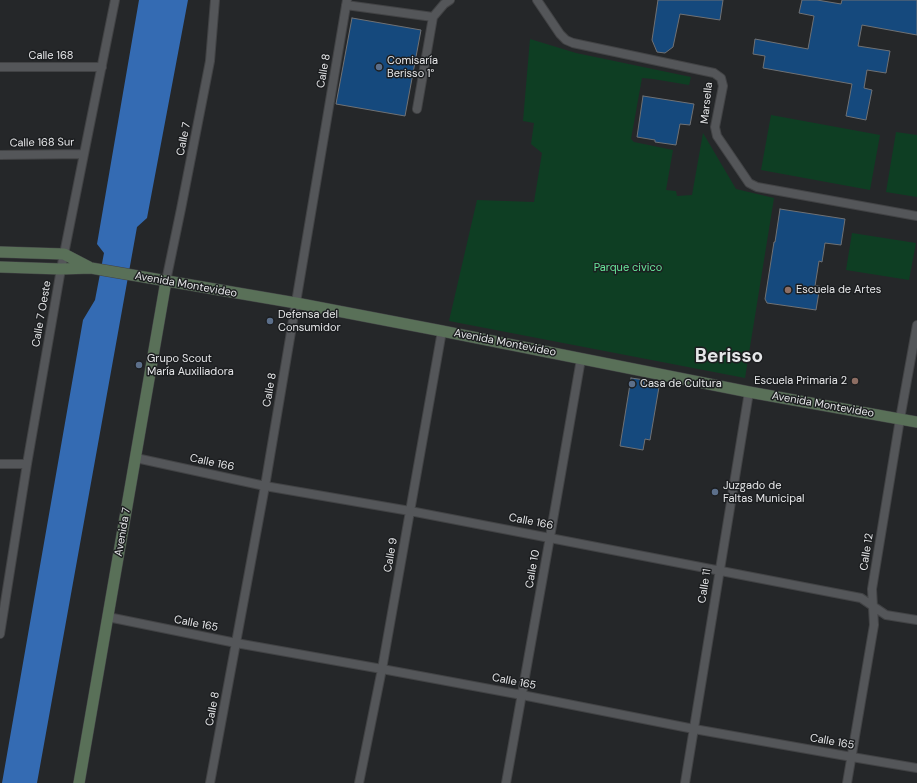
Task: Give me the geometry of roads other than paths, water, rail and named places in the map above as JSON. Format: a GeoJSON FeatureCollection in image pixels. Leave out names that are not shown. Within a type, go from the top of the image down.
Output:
{"type":"FeatureCollection","features":[{"type":"Feature","properties":{"kind":"main road","name":"Avenida Montevideo"},"geometry":{"type":"LineString","coordinates":[[0,252],[64,254],[92,268]]}},
{"type":"Feature","properties":{"kind":"main road","name":"Avenida Montevideo"},"geometry":{"type":"LineString","coordinates":[[0,267],[61,269],[92,268],[442,330],[749,392],[917,422]]}},
{"type":"Feature","properties":{"kind":"main road","name":"Avenida 7"},"geometry":{"type":"LineString","coordinates":[[79,783],[166,281]]}},
{"type":"Feature","properties":{"kind":"street","name":"Calle 7 Oeste"},"geometry":{"type":"LineString","coordinates":[[0,634],[27,464],[61,269],[115,0]]}},
{"type":"Feature","properties":{"kind":"street","name":"Calle 7"},"geometry":{"type":"LineString","coordinates":[[166,281],[182,209],[210,61],[215,0]]}},
{"type":"Feature","properties":{"kind":"street"},"geometry":{"type":"LineString","coordinates":[[417,109],[433,17],[444,4],[450,0]]}},
{"type":"Feature","properties":{"kind":"street","name":"Marsella"},"geometry":{"type":"LineString","coordinates":[[537,0],[560,34],[566,40],[573,43],[714,73],[721,78],[723,86],[715,127],[717,136],[749,183],[757,186],[917,216]]}},
{"type":"Feature","properties":{"kind":"street"},"geometry":{"type":"LineString","coordinates":[[347,2],[433,17]]}},
{"type":"Feature","properties":{"kind":"street","name":"Calle 8"},"geometry":{"type":"LineString","coordinates":[[210,783],[265,486],[347,2]]}},
{"type":"Feature","properties":{"kind":"street","name":"Calle 168"},"geometry":{"type":"LineString","coordinates":[[0,66],[102,67]]}},
{"type":"Feature","properties":{"kind":"street","name":"Calle 168 Sur"},"geometry":{"type":"LineString","coordinates":[[0,155],[84,154]]}},
{"type":"Feature","properties":{"kind":"street","name":"Calle 12"},"geometry":{"type":"LineString","coordinates":[[847,783],[874,626],[872,589],[917,325]]}},
{"type":"Feature","properties":{"kind":"street","name":"Calle 9"},"geometry":{"type":"LineString","coordinates":[[359,783],[382,668],[442,330]]}},
{"type":"Feature","properties":{"kind":"street","name":"Calle 10"},"geometry":{"type":"LineString","coordinates":[[506,783],[581,359]]}},
{"type":"Feature","properties":{"kind":"street","name":"Calle 11"},"geometry":{"type":"LineString","coordinates":[[685,783],[749,392]]}},
{"type":"Feature","properties":{"kind":"street","name":"Calle 166"},"geometry":{"type":"LineString","coordinates":[[136,458],[265,486],[550,537],[861,598],[886,615],[917,620]]}},
{"type":"Feature","properties":{"kind":"street"},"geometry":{"type":"LineString","coordinates":[[0,464],[27,464]]}},
{"type":"Feature","properties":{"kind":"street","name":"Calle 165"},"geometry":{"type":"LineString","coordinates":[[108,617],[236,643],[382,668],[694,728],[917,768]]}},
{"type":"Feature","properties":{"kind":"water"},"geometry":{"type":"Polygon","coordinates":[[[139,0],[188,0],[147,218],[137,227],[37,783],[2,783],[83,320],[95,300],[104,253],[97,244],[139,0]]]}},
{"type":"Feature","properties":{"kind":"place","name":"Comisaría Berisso 1°"},"geometry":{"type":"Point","coordinates":[379,67]}},
{"type":"Feature","properties":{"kind":"place","name":"Escuela de Artes"},"geometry":{"type":"Point","coordinates":[788,290]}},
{"type":"Feature","properties":{"kind":"place","name":"Defensa del Consumidor"},"geometry":{"type":"Point","coordinates":[270,321]}},
{"type":"Feature","properties":{"kind":"place","name":"Grupo Scout María Auxiliadora"},"geometry":{"type":"Point","coordinates":[139,365]}},
{"type":"Feature","properties":{"kind":"place","name":"Escuela Primaria 2"},"geometry":{"type":"Point","coordinates":[855,381]}},
{"type":"Feature","properties":{"kind":"place","name":"Casa de Cultura"},"geometry":{"type":"Point","coordinates":[632,384]}},
{"type":"Feature","properties":{"kind":"place","name":"Juzgado de Faltas Municipal"},"geometry":{"type":"Point","coordinates":[715,492]}},
{"type":"Feature","properties":{"kind":"district","name":"Berisso"},"geometry":{"type":"Point","coordinates":[729,357]}},
{"type":"Feature","properties":{"kind":"park label","name":"Parque civico"},"geometry":{"type":"Point","coordinates":[628,268]}}]}
